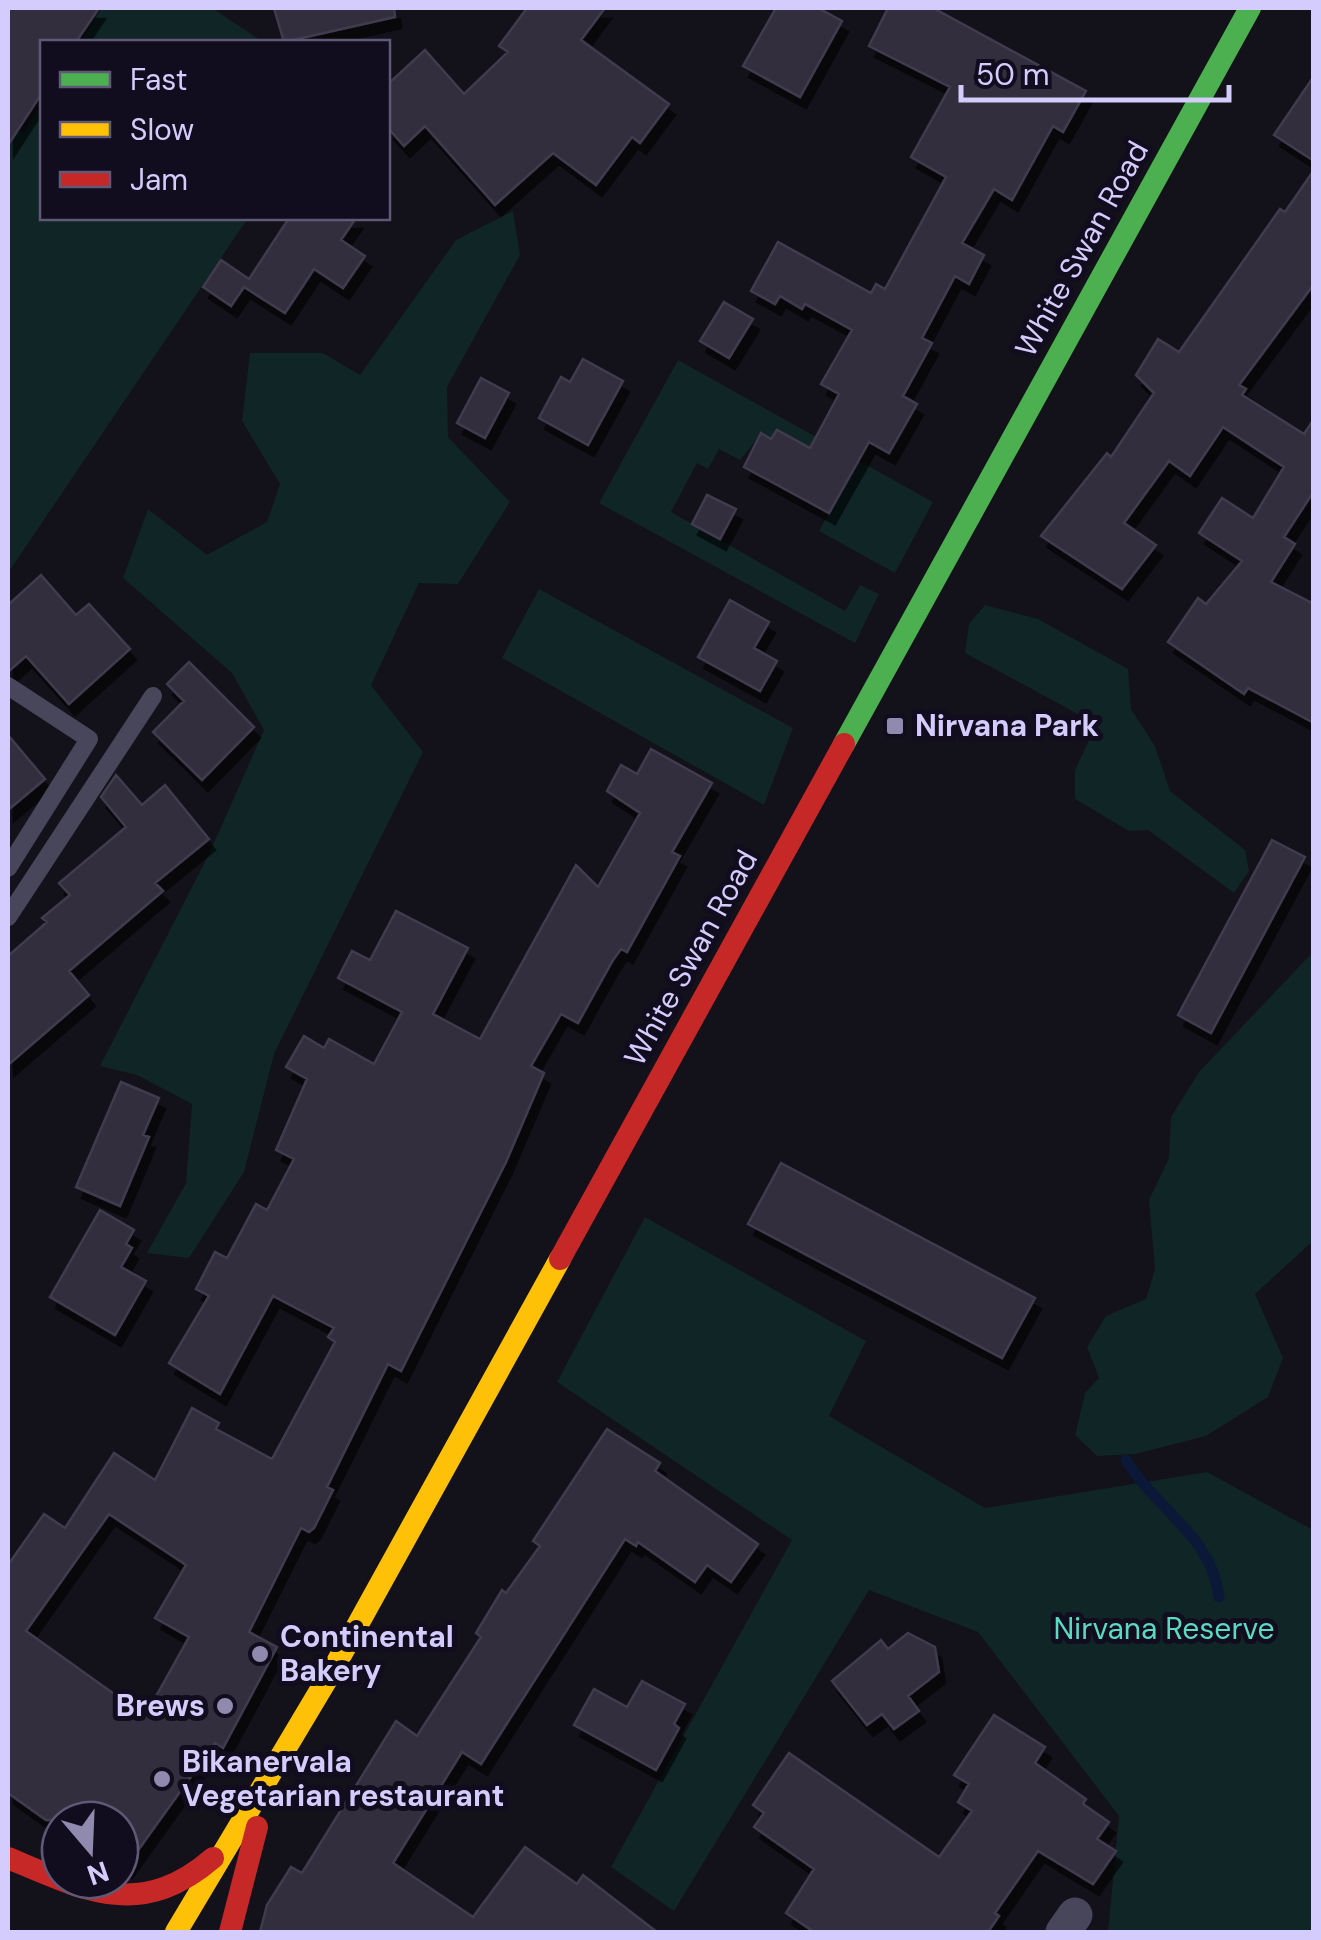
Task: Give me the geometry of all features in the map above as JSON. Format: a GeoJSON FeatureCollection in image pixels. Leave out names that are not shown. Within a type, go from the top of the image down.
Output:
{"type":"FeatureCollection","features":[{"type":"Feature","properties":{"kind":"main road","name":"White Swan Road"},"geometry":{"type":"LineString","coordinates":[[176,1932],[272,1774],[1250,8]]}},
{"type":"Feature","properties":{"kind":"main road"},"geometry":{"type":"LineString","coordinates":[[230,1932],[272,1774]]}},
{"type":"Feature","properties":{"kind":"main road"},"geometry":{"type":"LineString","coordinates":[[8,1862],[116,1898],[157,1895],[196,1877],[233,1837]]}},
{"type":"Feature","properties":{"kind":"main road"},"geometry":{"type":"LineString","coordinates":[[8,1862],[70,1910]]}},
{"type":"Feature","properties":{"kind":"lane"},"geometry":{"type":"LineString","coordinates":[[8,686],[89,739],[8,868]]}},
{"type":"Feature","properties":{"kind":"lane"},"geometry":{"type":"LineString","coordinates":[[8,917],[153,696]]}},
{"type":"Feature","properties":{"kind":"green space"},"geometry":{"type":"Polygon","coordinates":[[[102,8],[212,8],[260,40],[81,40],[102,8]]]}},
{"type":"Feature","properties":{"kind":"green space"},"geometry":{"type":"Polygon","coordinates":[[[40,105],[40,220],[247,220],[8,573],[8,127],[24,132],[40,105]]]}},
{"type":"Feature","properties":{"kind":"green space"},"geometry":{"type":"Polygon","coordinates":[[[513,211],[520,255],[447,387],[448,437],[510,502],[458,584],[419,583],[371,685],[423,752],[274,1054],[244,1172],[189,1258],[147,1253],[186,1183],[192,1104],[137,1075],[100,1066],[209,854],[264,730],[232,673],[123,578],[148,509],[207,555],[267,522],[280,484],[242,421],[250,353],[323,353],[360,375],[456,240],[513,211]]]}},
{"type":"Feature","properties":{"kind":"green space"},"geometry":{"type":"Polygon","coordinates":[[[678,360],[933,502],[895,573],[819,531],[852,470],[777,430],[771,439],[761,434],[740,460],[719,449],[708,469],[697,463],[671,512],[845,611],[860,585],[879,594],[855,643],[599,503],[678,360]]]}},
{"type":"Feature","properties":{"kind":"green space"},"geometry":{"type":"Polygon","coordinates":[[[539,589],[793,728],[764,805],[502,658],[539,589]]]}},
{"type":"Feature","properties":{"kind":"green space"},"geometry":{"type":"Polygon","coordinates":[[[985,605],[1038,619],[1128,669],[1131,709],[1155,746],[1170,791],[1245,850],[1249,871],[1234,893],[1148,830],[1129,831],[1075,799],[1075,770],[1093,732],[1089,720],[965,653],[969,624],[985,605]]]}},
{"type":"Feature","properties":{"kind":"green space"},"geometry":{"type":"Polygon","coordinates":[[[1313,952],[1313,1241],[1255,1294],[1283,1358],[1268,1397],[1206,1436],[1135,1454],[1097,1456],[1075,1435],[1085,1393],[1099,1378],[1087,1347],[1106,1316],[1146,1299],[1155,1269],[1149,1200],[1169,1158],[1171,1117],[1199,1072],[1313,952]]]}},
{"type":"Feature","properties":{"kind":"green space","name":"Nirvana Reserve"},"geometry":{"type":"Polygon","coordinates":[[[645,1217],[866,1341],[829,1416],[985,1508],[1207,1472],[1313,1530],[1313,1932],[1108,1932],[1119,1816],[978,1632],[869,1590],[674,1911],[611,1867],[792,1540],[557,1382],[645,1217]]]}},
{"type":"Feature","properties":{"kind":"building"},"geometry":{"type":"Polygon","coordinates":[[[8,8],[99,8],[77,40],[40,40],[40,96],[8,145],[8,8]]]}},
{"type":"Feature","properties":{"kind":"building"},"geometry":{"type":"Polygon","coordinates":[[[274,8],[394,8],[395,17],[283,40],[274,8]]]}},
{"type":"Feature","properties":{"kind":"building"},"geometry":{"type":"Polygon","coordinates":[[[527,8],[605,8],[581,40],[669,104],[640,143],[632,137],[596,185],[553,153],[495,205],[425,126],[404,146],[390,130],[390,82],[425,50],[464,94],[508,52],[499,46],[527,8]]]}},
{"type":"Feature","properties":{"kind":"building"},"geometry":{"type":"Polygon","coordinates":[[[776,8],[818,8],[842,21],[800,97],[743,66],[776,8]]]}},
{"type":"Feature","properties":{"kind":"building"},"geometry":{"type":"Polygon","coordinates":[[[888,8],[933,8],[1086,91],[1063,132],[1053,126],[1012,200],[994,189],[962,243],[984,255],[969,284],[955,276],[922,338],[932,343],[903,396],[917,404],[889,453],[869,442],[829,513],[744,467],[761,433],[771,439],[777,430],[810,448],[839,394],[821,384],[852,330],[805,304],[802,309],[780,296],[775,304],[751,291],[778,242],[871,293],[876,284],[885,289],[946,177],[911,157],[950,87],[869,46],[888,8]]]}},
{"type":"Feature","properties":{"kind":"building"},"geometry":{"type":"Polygon","coordinates":[[[1314,76],[1314,161],[1274,135],[1314,76]]]}},
{"type":"Feature","properties":{"kind":"building"},"geometry":{"type":"Polygon","coordinates":[[[1314,170],[1314,284],[1239,385],[1246,389],[1242,395],[1304,434],[1314,419],[1314,491],[1284,537],[1295,544],[1271,582],[1314,604],[1314,723],[1248,688],[1244,694],[1168,642],[1198,598],[1206,604],[1242,561],[1199,533],[1222,498],[1253,518],[1284,467],[1223,427],[1190,476],[1169,461],[1124,523],[1156,545],[1122,589],[1041,536],[1107,453],[1111,457],[1154,393],[1136,375],[1158,339],[1179,352],[1280,209],[1285,212],[1314,170]]]}},
{"type":"Feature","properties":{"kind":"building"},"geometry":{"type":"Polygon","coordinates":[[[288,220],[355,220],[341,240],[365,256],[343,288],[314,269],[285,313],[244,287],[231,306],[203,287],[221,260],[249,279],[288,220]]]}},
{"type":"Feature","properties":{"kind":"building"},"geometry":{"type":"Polygon","coordinates":[[[724,302],[753,319],[729,358],[700,341],[724,302]]]}},
{"type":"Feature","properties":{"kind":"building"},"geometry":{"type":"Polygon","coordinates":[[[583,359],[623,381],[588,445],[539,418],[561,377],[570,382],[583,359]]]}},
{"type":"Feature","properties":{"kind":"building"},"geometry":{"type":"Polygon","coordinates":[[[481,378],[509,393],[485,438],[457,423],[481,378]]]}},
{"type":"Feature","properties":{"kind":"building"},"geometry":{"type":"Polygon","coordinates":[[[707,495],[736,509],[720,539],[692,524],[707,495]]]}},
{"type":"Feature","properties":{"kind":"building"},"geometry":{"type":"Polygon","coordinates":[[[41,575],[76,615],[89,604],[130,649],[69,704],[26,656],[8,672],[8,605],[41,575]]]}},
{"type":"Feature","properties":{"kind":"building"},"geometry":{"type":"Polygon","coordinates":[[[730,600],[769,622],[754,648],[777,661],[760,691],[698,657],[730,600]]]}},
{"type":"Feature","properties":{"kind":"building"},"geometry":{"type":"Polygon","coordinates":[[[189,662],[254,727],[202,780],[153,732],[184,701],[167,684],[189,662]]]}},
{"type":"Feature","properties":{"kind":"building"},"geometry":{"type":"Polygon","coordinates":[[[8,735],[45,779],[8,810],[8,735]]]}},
{"type":"Feature","properties":{"kind":"building"},"geometry":{"type":"Polygon","coordinates":[[[651,749],[712,783],[672,852],[680,856],[627,952],[621,949],[613,960],[578,1023],[561,1014],[531,1066],[544,1073],[506,1162],[401,1371],[388,1364],[327,1487],[333,1490],[314,1528],[309,1532],[301,1528],[249,1632],[277,1647],[223,1748],[215,1743],[140,1847],[140,1800],[40,1800],[40,1816],[8,1793],[8,1565],[44,1514],[65,1528],[114,1453],[155,1480],[192,1408],[219,1423],[216,1429],[272,1459],[335,1342],[328,1337],[334,1328],[273,1296],[220,1394],[169,1363],[209,1296],[196,1289],[215,1252],[227,1258],[256,1204],[267,1210],[294,1159],[276,1150],[307,1079],[286,1067],[304,1036],[324,1048],[329,1039],[374,1064],[402,1012],[338,978],[352,951],[370,960],[396,911],[468,948],[433,1014],[480,1039],[576,865],[598,887],[640,813],[607,791],[621,765],[637,774],[651,749]],[[109,1514],[26,1631],[145,1716],[189,1637],[155,1618],[186,1565],[109,1514]]]}},
{"type":"Feature","properties":{"kind":"building"},"geometry":{"type":"Polygon","coordinates":[[[116,775],[142,805],[165,785],[209,839],[155,883],[163,891],[69,971],[89,995],[8,1065],[8,956],[47,922],[42,918],[70,895],[59,883],[126,827],[101,797],[116,775]]]}},
{"type":"Feature","properties":{"kind":"building"},"geometry":{"type":"Polygon","coordinates":[[[1272,840],[1305,857],[1211,1033],[1178,1015],[1272,840]]]}},
{"type":"Feature","properties":{"kind":"building"},"geometry":{"type":"Polygon","coordinates":[[[121,1082],[159,1098],[143,1135],[149,1137],[120,1206],[76,1187],[121,1082]]]}},
{"type":"Feature","properties":{"kind":"building"},"geometry":{"type":"Polygon","coordinates":[[[781,1163],[1035,1298],[1002,1358],[748,1224],[781,1163]]]}},
{"type":"Feature","properties":{"kind":"building"},"geometry":{"type":"Polygon","coordinates":[[[100,1210],[134,1230],[126,1244],[132,1248],[121,1267],[146,1281],[115,1335],[50,1297],[100,1210]]]}},
{"type":"Feature","properties":{"kind":"building"},"geometry":{"type":"Polygon","coordinates":[[[607,1429],[660,1463],[655,1471],[758,1544],[731,1582],[707,1565],[695,1582],[638,1542],[636,1546],[625,1539],[481,1764],[462,1752],[393,1863],[473,1917],[525,1847],[577,1884],[583,1875],[657,1932],[260,1932],[267,1905],[291,1867],[302,1873],[396,1721],[417,1736],[481,1637],[476,1633],[502,1590],[506,1593],[540,1546],[533,1541],[607,1429]]]}},
{"type":"Feature","properties":{"kind":"building"},"geometry":{"type":"Polygon","coordinates":[[[908,1633],[935,1647],[939,1672],[908,1696],[919,1711],[894,1729],[882,1714],[867,1725],[832,1681],[881,1640],[888,1649],[908,1633]]]}},
{"type":"Feature","properties":{"kind":"building"},"geometry":{"type":"Polygon","coordinates":[[[642,1681],[685,1704],[674,1724],[679,1728],[656,1770],[574,1725],[594,1689],[627,1707],[642,1681]]]}},
{"type":"Feature","properties":{"kind":"building"},"geometry":{"type":"Polygon","coordinates":[[[994,1715],[1045,1747],[1035,1763],[1086,1799],[1083,1804],[1109,1822],[1097,1839],[1116,1851],[1093,1884],[1038,1851],[995,1913],[999,1916],[988,1932],[814,1932],[786,1913],[814,1869],[754,1827],[764,1813],[753,1805],[789,1753],[939,1857],[972,1811],[958,1802],[969,1784],[954,1775],[994,1715]]]}},
{"type":"Feature","properties":{"kind":"waterway"},"geometry":{"type":"LineString","coordinates":[[1126,1460],[1194,1539],[1214,1575],[1219,1597]]}},
{"type":"Feature","properties":{"kind":"traffic: fast"},"geometry":{"type":"LineString","coordinates":[[844,744],[1250,8]]}},
{"type":"Feature","properties":{"kind":"traffic: slow"},"geometry":{"type":"LineString","coordinates":[[176,1932],[336,1664],[560,1259]]}},
{"type":"Feature","properties":{"kind":"traffic: jam"},"geometry":{"type":"LineString","coordinates":[[560,1259],[844,744]]}},
{"type":"Feature","properties":{"kind":"traffic: jam"},"geometry":{"type":"LineString","coordinates":[[230,1932],[257,1827]]}},
{"type":"Feature","properties":{"kind":"traffic: jam"},"geometry":{"type":"LineString","coordinates":[[8,1858],[63,1881],[113,1894],[162,1889],[213,1858]]}},
{"type":"Feature","properties":{"kind":"place","name":"Nirvana Park"},"geometry":{"type":"Point","coordinates":[895,726]}},
{"type":"Feature","properties":{"kind":"place","name":"Continental Bakery"},"geometry":{"type":"Point","coordinates":[260,1654]}},
{"type":"Feature","properties":{"kind":"place","name":"Brews"},"geometry":{"type":"Point","coordinates":[225,1706]}},
{"type":"Feature","properties":{"kind":"place","name":"Bikanervala Vegetarian restaurant"},"geometry":{"type":"Point","coordinates":[162,1779]}}]}
